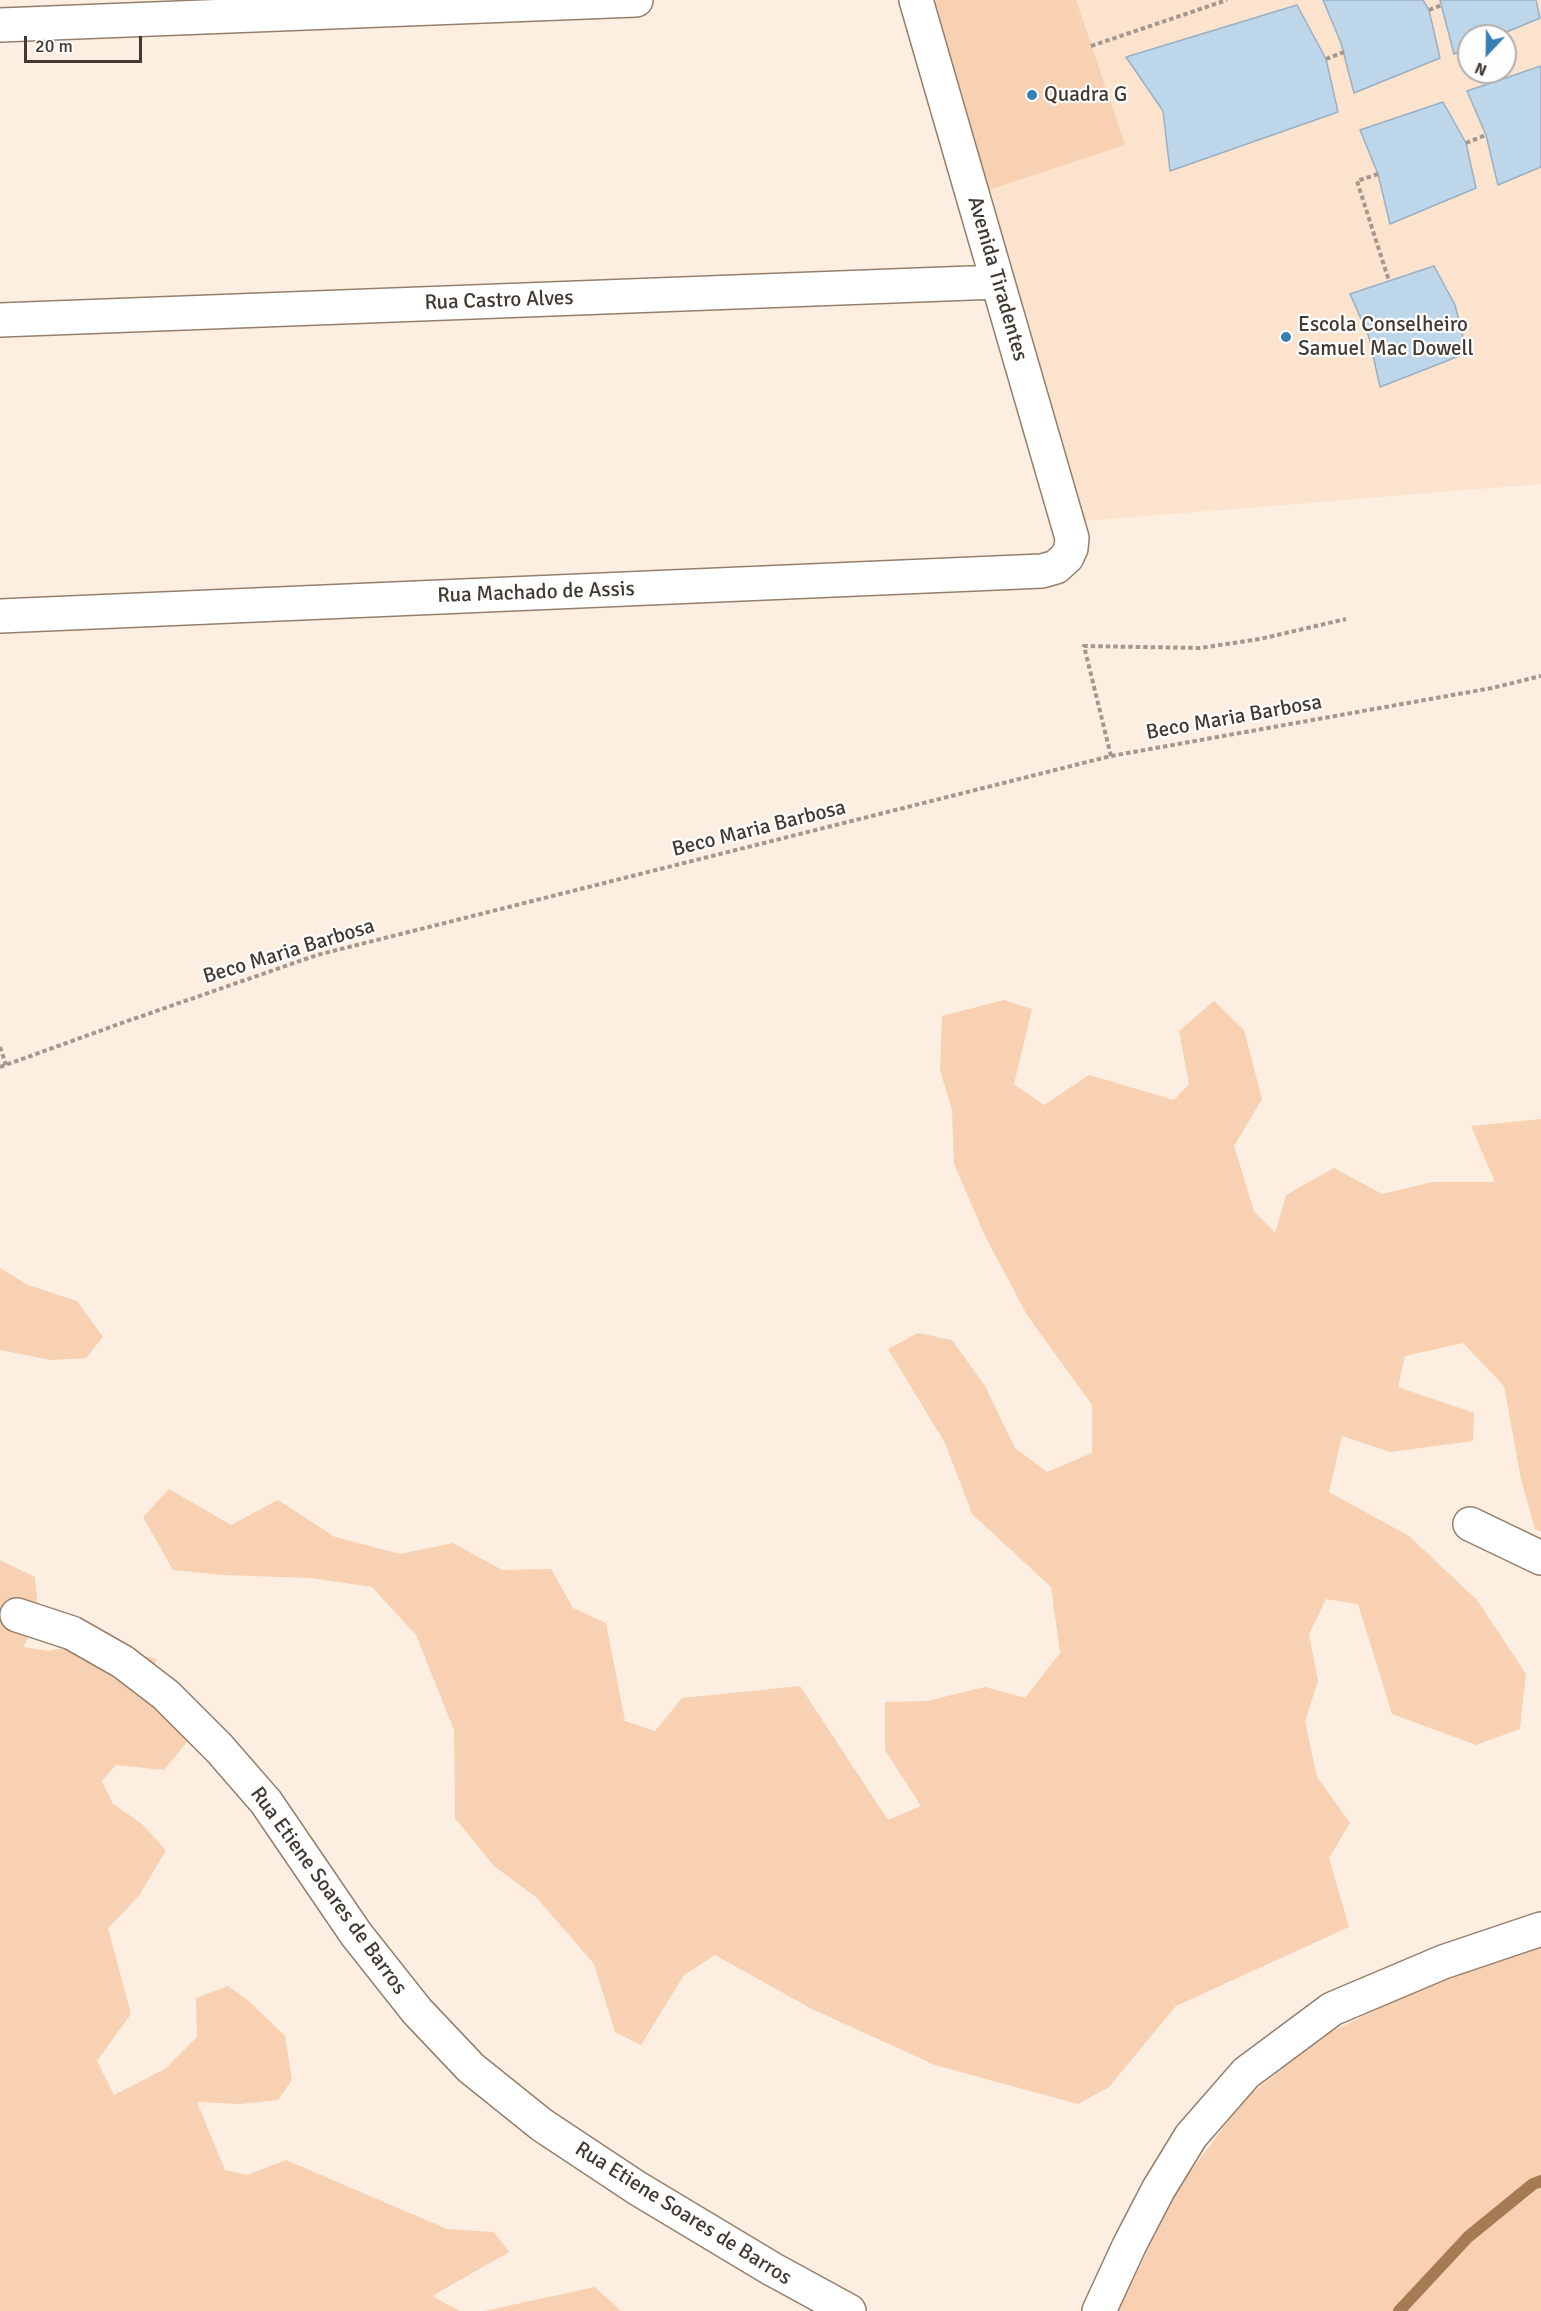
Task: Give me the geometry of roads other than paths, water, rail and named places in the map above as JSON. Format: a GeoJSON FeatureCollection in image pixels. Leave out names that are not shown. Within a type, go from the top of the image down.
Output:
{"type":"FeatureCollection","features":[{"type":"Feature","properties":{"kind":"street"},"geometry":{"type":"LineString","coordinates":[[0,25],[636,0]]}},
{"type":"Feature","properties":{"kind":"street","name":"Avenida Tiradentes"},"geometry":{"type":"LineString","coordinates":[[916,0],[1072,538],[1067,557]]}},
{"type":"Feature","properties":{"kind":"street","name":"Rua Castro Alves"},"geometry":{"type":"LineString","coordinates":[[0,320],[997,282]]}},
{"type":"Feature","properties":{"kind":"street","name":"Rua Machado de Assis"},"geometry":{"type":"LineString","coordinates":[[0,616],[1042,571],[1056,567],[1067,557]]}},
{"type":"Feature","properties":{"kind":"street"},"geometry":{"type":"LineString","coordinates":[[1470,1524],[1541,1558]]}},
{"type":"Feature","properties":{"kind":"street","name":"Rua Etiene Soares de Barros"},"geometry":{"type":"LineString","coordinates":[[17,1615],[72,1633],[123,1662],[166,1695],[219,1748],[266,1802],[356,1934],[410,2002],[471,2068],[542,2125],[637,2188],[772,2269],[849,2311]]}},
{"type":"Feature","properties":{"kind":"street"},"geometry":{"type":"LineString","coordinates":[[1099,2311],[1158,2190],[1191,2136],[1246,2073],[1332,2009],[1443,1962],[1541,1929]]}},
{"type":"Feature","properties":{"kind":"waterway"},"geometry":{"type":"LineString","coordinates":[[1399,2311],[1468,2237],[1533,2184],[1541,2181]]}},
{"type":"Feature","properties":{"kind":"place","name":"Quadra G"},"geometry":{"type":"Point","coordinates":[1032,95]}},
{"type":"Feature","properties":{"kind":"place","name":"Escola Conselheiro Samuel Mac Dowell"},"geometry":{"type":"Point","coordinates":[1286,337]}}]}
